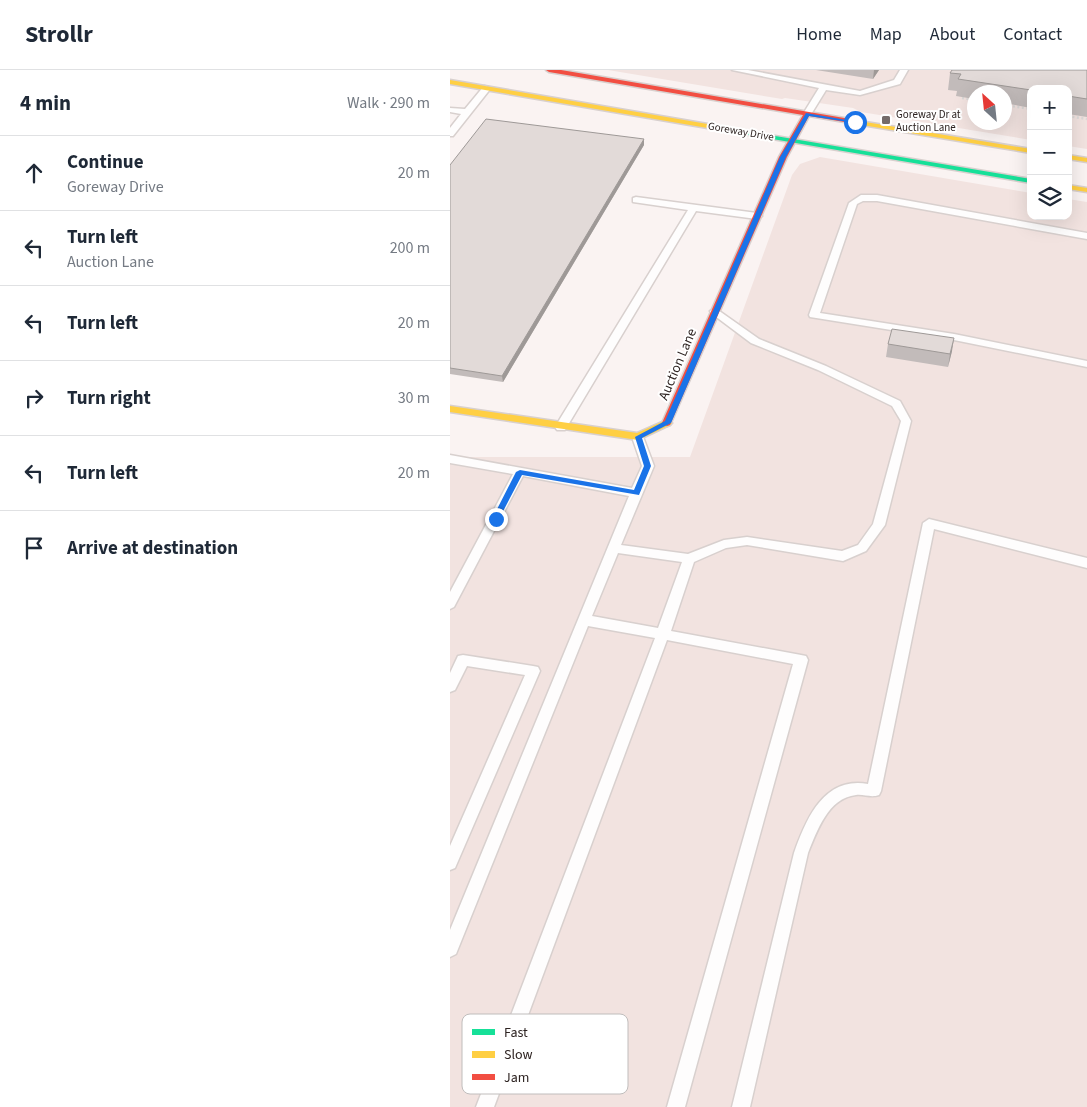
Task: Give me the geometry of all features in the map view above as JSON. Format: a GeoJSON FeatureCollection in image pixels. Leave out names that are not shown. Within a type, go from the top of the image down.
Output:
{"type":"FeatureCollection","features":[{"type":"Feature","properties":{"kind":"main road"},"geometry":{"type":"LineString","coordinates":[[549,70],[1027,150]]}},
{"type":"Feature","properties":{"kind":"main road","name":"Goreway Drive"},"geometry":{"type":"LineString","coordinates":[[450,82],[1027,180]]}},
{"type":"Feature","properties":{"kind":"main road","name":"Auction Lane"},"geometry":{"type":"LineString","coordinates":[[638,437],[668,423],[757,216],[807,114]]}},
{"type":"Feature","properties":{"kind":"main road"},"geometry":{"type":"LineString","coordinates":[[1072,158],[1087,160]]}},
{"type":"Feature","properties":{"kind":"main road"},"geometry":{"type":"LineString","coordinates":[[1072,188],[1087,190]]}},
{"type":"Feature","properties":{"kind":"main road"},"geometry":{"type":"LineString","coordinates":[[450,408],[561,427],[638,437]]}},
{"type":"Feature","properties":{"kind":"lane"},"geometry":{"type":"LineString","coordinates":[[736,70],[860,93],[897,82],[904,70]]}},
{"type":"Feature","properties":{"kind":"lane"},"geometry":{"type":"LineString","coordinates":[[807,114],[824,87]]}},
{"type":"Feature","properties":{"kind":"lane"},"geometry":{"type":"LineString","coordinates":[[450,134],[487,88]]}},
{"type":"Feature","properties":{"kind":"lane"},"geometry":{"type":"LineString","coordinates":[[450,110],[467,112]]}},
{"type":"Feature","properties":{"kind":"lane"},"geometry":{"type":"LineString","coordinates":[[1087,236],[877,198],[861,198],[853,203],[814,316],[954,337],[1087,364]]}},
{"type":"Feature","properties":{"kind":"lane"},"geometry":{"type":"LineString","coordinates":[[636,200],[757,216]]}},
{"type":"Feature","properties":{"kind":"lane"},"geometry":{"type":"LineString","coordinates":[[561,427],[693,208]]}},
{"type":"Feature","properties":{"kind":"lane"},"geometry":{"type":"LineString","coordinates":[[614,548],[689,559],[724,544],[747,541],[843,556],[862,548],[879,526],[906,421],[896,404],[822,368],[755,341],[715,311]]}},
{"type":"Feature","properties":{"kind":"lane"},"geometry":{"type":"LineString","coordinates":[[450,949],[648,466],[638,437]]}},
{"type":"Feature","properties":{"kind":"lane"},"geometry":{"type":"LineString","coordinates":[[450,459],[636,493]]}},
{"type":"Feature","properties":{"kind":"lane"},"geometry":{"type":"LineString","coordinates":[[450,604],[520,472]]}},
{"type":"Feature","properties":{"kind":"lane"},"geometry":{"type":"LineString","coordinates":[[741,1107],[801,853],[812,822],[821,808],[840,794],[855,789],[874,791],[929,523],[1087,563]]}},
{"type":"Feature","properties":{"kind":"lane"},"geometry":{"type":"LineString","coordinates":[[520,1014],[663,634],[689,559]]}},
{"type":"Feature","properties":{"kind":"lane"},"geometry":{"type":"LineString","coordinates":[[585,620],[801,660],[676,1107]]}},
{"type":"Feature","properties":{"kind":"lane"},"geometry":{"type":"LineString","coordinates":[[450,686],[463,660],[533,672],[450,863]]}},
{"type":"Feature","properties":{"kind":"lane"},"geometry":{"type":"LineString","coordinates":[[485,1107],[490,1094]]}},
{"type":"Feature","properties":{"kind":"path"},"geometry":{"type":"LineString","coordinates":[[962,98],[967,99]]}},
{"type":"Feature","properties":{"kind":"path"},"geometry":{"type":"LineString","coordinates":[[1012,106],[1027,108]]}},
{"type":"Feature","properties":{"kind":"path"},"geometry":{"type":"LineString","coordinates":[[1072,116],[1087,118]]}},
{"type":"Feature","properties":{"kind":"shaded area"},"geometry":{"type":"Polygon","coordinates":[[[608,70],[1087,70],[1087,149],[1072,147],[1072,85],[1027,85],[1027,139],[970,130],[1012,130],[1012,85],[967,85],[967,129],[861,112],[853,108],[608,70]]]}},
{"type":"Feature","properties":{"kind":"shaded area"},"geometry":{"type":"Polygon","coordinates":[[[820,157],[1027,192],[1027,220],[1072,220],[1072,200],[1087,202],[1087,1107],[450,1107],[450,457],[690,457],[792,175],[800,164],[820,157]]]}},
{"type":"Feature","properties":{"kind":"building"},"geometry":{"type":"Polygon","coordinates":[[[952,70],[1087,70],[1087,99],[1072,97],[1072,85],[1027,85],[1027,89],[1012,87],[1012,85],[998,85],[958,79],[961,74],[950,73],[952,70]]]}},
{"type":"Feature","properties":{"kind":"building"},"geometry":{"type":"Polygon","coordinates":[[[486,119],[644,139],[502,376],[450,368],[450,165],[486,119]]]}},
{"type":"Feature","properties":{"kind":"building"},"geometry":{"type":"Polygon","coordinates":[[[892,329],[954,338],[950,354],[888,344],[892,329]]]}},
{"type":"Feature","properties":{"kind":"traffic: fast"},"geometry":{"type":"LineString","coordinates":[[731,130],[1027,180]]}},
{"type":"Feature","properties":{"kind":"traffic: slow"},"geometry":{"type":"LineString","coordinates":[[450,82],[731,130]]}},
{"type":"Feature","properties":{"kind":"traffic: slow"},"geometry":{"type":"LineString","coordinates":[[856,122],[1027,150]]}},
{"type":"Feature","properties":{"kind":"traffic: slow"},"geometry":{"type":"LineString","coordinates":[[1072,158],[1087,160]]}},
{"type":"Feature","properties":{"kind":"traffic: slow"},"geometry":{"type":"LineString","coordinates":[[1072,188],[1087,190]]}},
{"type":"Feature","properties":{"kind":"traffic: slow"},"geometry":{"type":"LineString","coordinates":[[450,409],[638,437],[667,423]]}},
{"type":"Feature","properties":{"kind":"traffic: jam"},"geometry":{"type":"LineString","coordinates":[[549,70],[856,122]]}},
{"type":"Feature","properties":{"kind":"traffic: jam"},"geometry":{"type":"LineString","coordinates":[[667,423],[783,157],[807,114]]}},
{"type":"Feature","properties":{"kind":"place","name":"Goreway Dr at Auction Lane"},"geometry":{"type":"Point","coordinates":[886,120]}},
{"type":"Feature","properties":{"kind":"route"},"geometry":{"type":"LineString","coordinates":[[496,519],[520,472],[636,493],[648,466],[638,437],[668,423],[783,157],[807,114],[855,122]]}}]}
